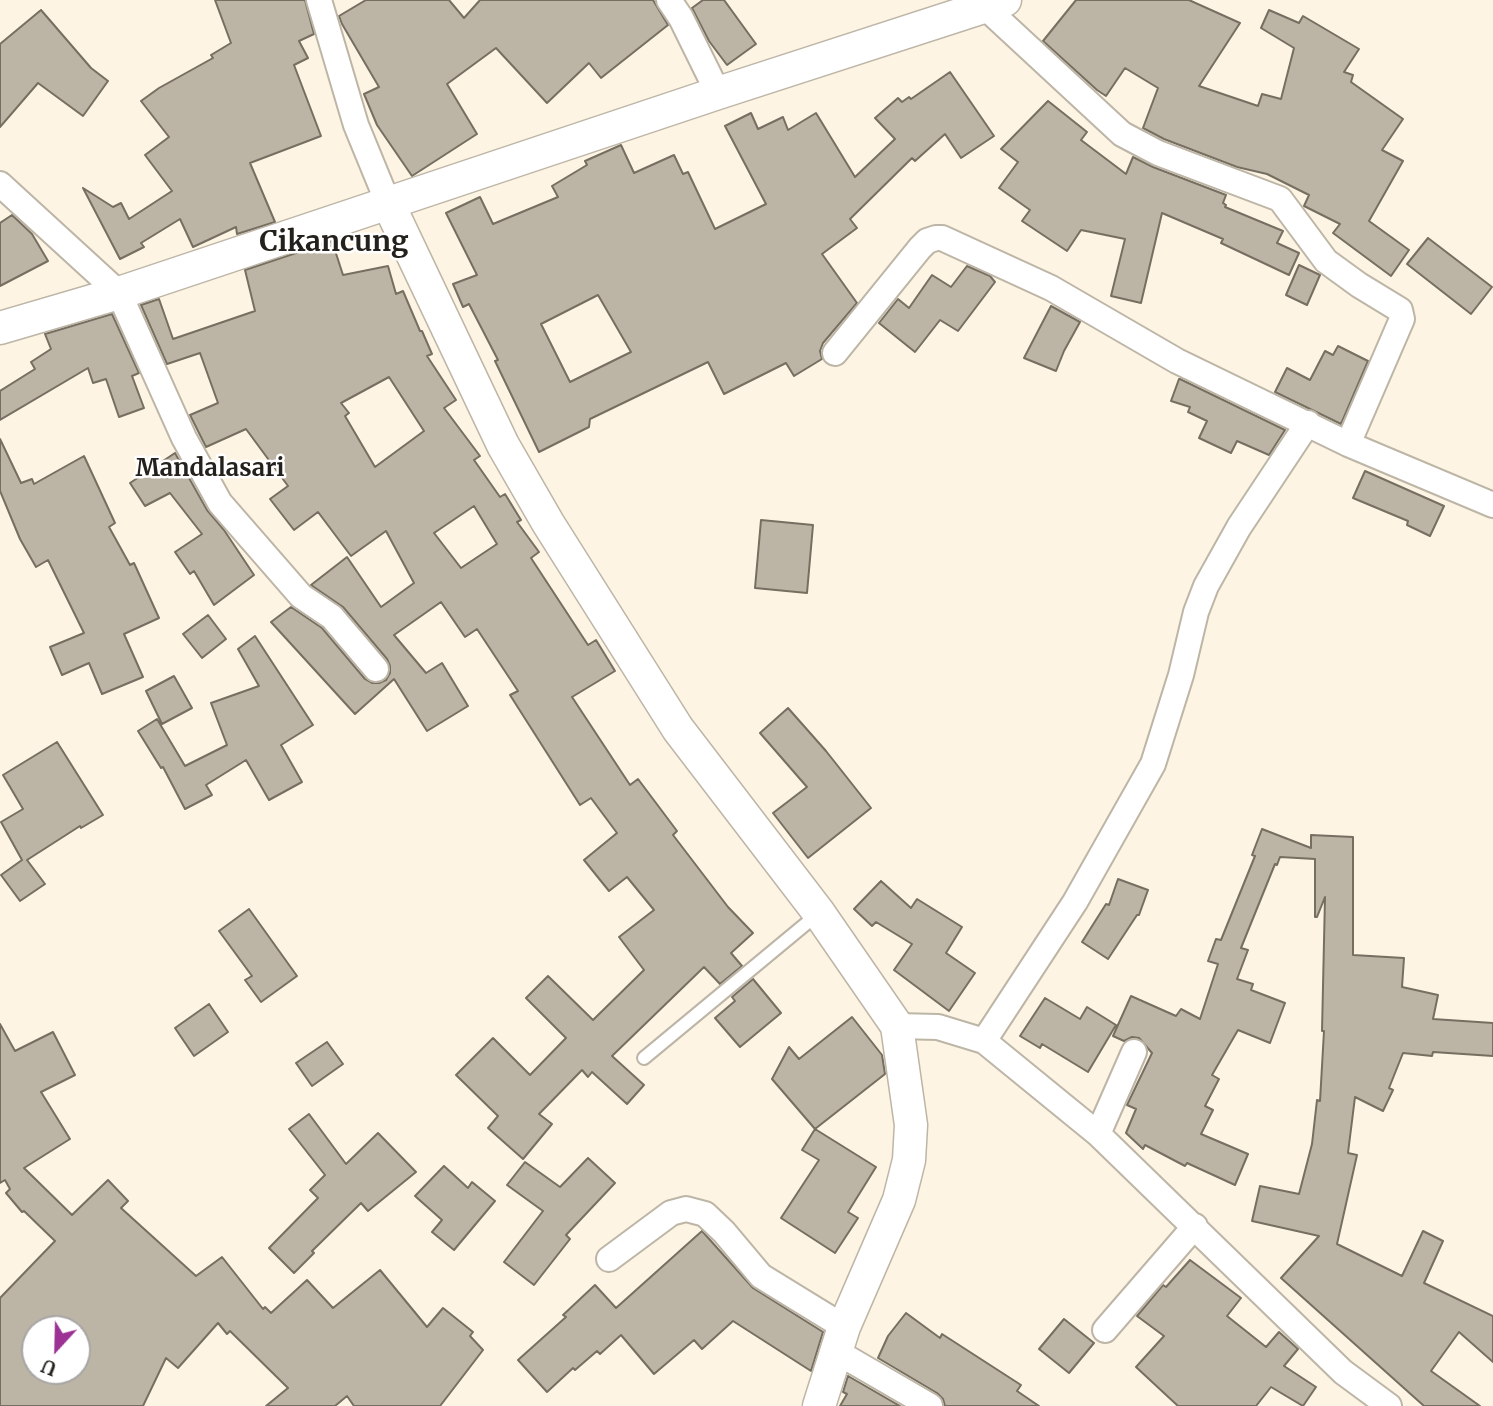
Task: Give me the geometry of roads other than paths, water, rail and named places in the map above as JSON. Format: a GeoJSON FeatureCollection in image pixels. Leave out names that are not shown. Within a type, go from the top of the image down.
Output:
{"type":"FeatureCollection","features":[{"type":"Feature","properties":{"kind":"street"},"geometry":{"type":"LineString","coordinates":[[319,0],[356,125],[388,203],[503,445],[548,523],[678,729],[819,913],[897,1026],[911,1125],[909,1160],[899,1200],[841,1339],[819,1406]]}},
{"type":"Feature","properties":{"kind":"street"},"geometry":{"type":"LineString","coordinates":[[669,0],[681,18],[718,93]]}},
{"type":"Feature","properties":{"kind":"street"},"geometry":{"type":"LineString","coordinates":[[0,328],[119,293],[718,93],[995,4],[1122,134],[1158,153],[1280,199],[1326,261],[1400,310],[1402,319],[1348,444]]}},
{"type":"Feature","properties":{"kind":"street"},"geometry":{"type":"LineString","coordinates":[[0,184],[119,293],[184,438],[220,503],[302,596],[332,617],[376,669]]}},
{"type":"Feature","properties":{"kind":"street"},"geometry":{"type":"LineString","coordinates":[[835,353],[920,248],[927,241],[942,238],[1052,288],[1168,356],[1348,444],[1493,505]]}},
{"type":"Feature","properties":{"kind":"street"},"geometry":{"type":"LineString","coordinates":[[984,1041],[1075,902],[1153,764],[1181,675],[1196,612],[1206,586],[1239,527],[1308,424]]}},
{"type":"Feature","properties":{"kind":"street"},"geometry":{"type":"LineString","coordinates":[[897,1026],[938,1027],[984,1041],[1098,1134],[1343,1372],[1389,1406]]}},
{"type":"Feature","properties":{"kind":"street"},"geometry":{"type":"LineString","coordinates":[[1098,1134],[1134,1052]]}},
{"type":"Feature","properties":{"kind":"street"},"geometry":{"type":"LineString","coordinates":[[608,1259],[671,1213],[686,1209],[705,1214],[761,1276],[930,1406]]}},
{"type":"Feature","properties":{"kind":"street"},"geometry":{"type":"LineString","coordinates":[[1105,1330],[1195,1226]]}},
{"type":"Feature","properties":{"kind":"lane"},"geometry":{"type":"LineString","coordinates":[[644,1058],[819,913]]}},
{"type":"Feature","properties":{"kind":"district","name":"Cikancung"},"geometry":{"type":"Point","coordinates":[334,243]}},
{"type":"Feature","properties":{"kind":"district","name":"Mandalasari"},"geometry":{"type":"Point","coordinates":[210,469]}}]}
